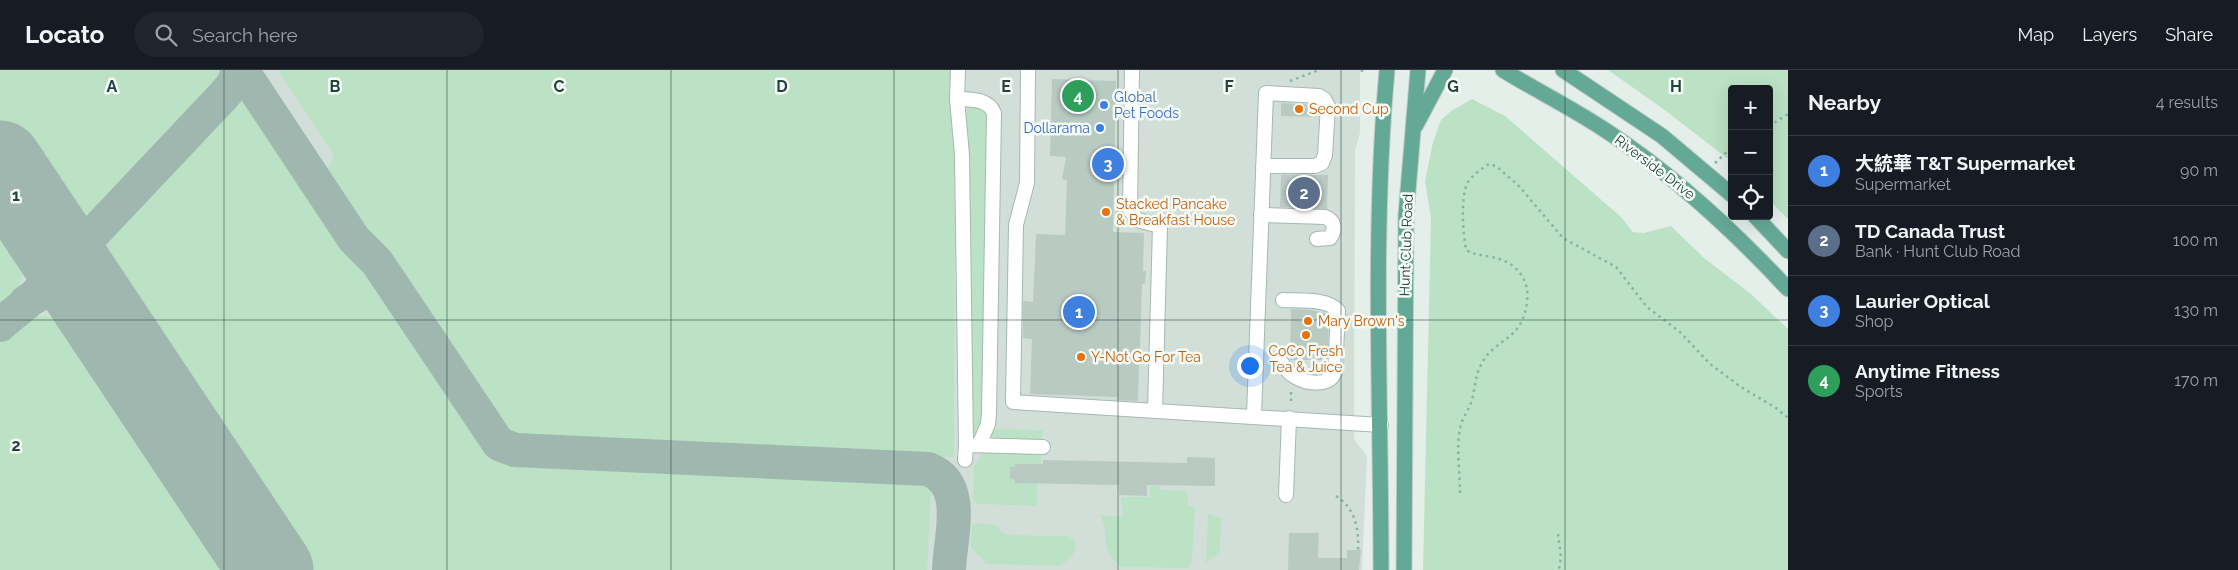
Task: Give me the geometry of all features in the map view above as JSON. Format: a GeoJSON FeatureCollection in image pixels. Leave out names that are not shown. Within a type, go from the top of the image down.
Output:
{"type":"FeatureCollection","features":[{"type":"Feature","properties":{"kind":"main road","name":"Hunt Club Road"},"geometry":{"type":"LineString","coordinates":[[1381,570],[1378,250],[1381,135],[1387,70]]}},
{"type":"Feature","properties":{"kind":"main road","name":"Hunt Club Road"},"geometry":{"type":"LineString","coordinates":[[1404,570],[1406,224],[1418,70]]}},
{"type":"Feature","properties":{"kind":"main road"},"geometry":{"type":"LineString","coordinates":[[1412,133],[1445,70]]}},
{"type":"Feature","properties":{"kind":"main road"},"geometry":{"type":"LineString","coordinates":[[1492,70],[1524,83]]}},
{"type":"Feature","properties":{"kind":"main road","name":"Riverside Drive"},"geometry":{"type":"LineString","coordinates":[[1503,70],[1608,132],[1698,198],[1788,289]]}},
{"type":"Feature","properties":{"kind":"main road","name":"Riverside Drive"},"geometry":{"type":"LineString","coordinates":[[1563,70],[1662,136],[1728,191]]}},
{"type":"Feature","properties":{"kind":"main road"},"geometry":{"type":"LineString","coordinates":[[1759,220],[1788,251]]}},
{"type":"Feature","properties":{"kind":"main road"},"geometry":{"type":"LineString","coordinates":[[1381,425],[1404,424]]}},
{"type":"Feature","properties":{"kind":"lane"},"geometry":{"type":"LineString","coordinates":[[958,70],[973,445]]}},
{"type":"Feature","properties":{"kind":"lane"},"geometry":{"type":"LineString","coordinates":[[1028,70],[1027,183],[1016,225],[1013,402],[1254,415],[1381,425]]}},
{"type":"Feature","properties":{"kind":"lane"},"geometry":{"type":"LineString","coordinates":[[1132,70],[1130,210],[1137,220],[1160,226],[1155,411]]}},
{"type":"Feature","properties":{"kind":"lane"},"geometry":{"type":"LineString","coordinates":[[1254,415],[1261,215],[1263,166],[1266,93],[1319,96],[1324,99],[1328,106],[1326,155],[1322,163],[1315,166],[1263,166]]}},
{"type":"Feature","properties":{"kind":"lane"},"geometry":{"type":"LineString","coordinates":[[958,98],[982,101],[990,106],[994,114],[989,413],[988,424],[965,460]]}},
{"type":"Feature","properties":{"kind":"lane"},"geometry":{"type":"LineString","coordinates":[[1261,215],[1325,217],[1334,225],[1334,233],[1330,238],[1317,239]]}},
{"type":"Feature","properties":{"kind":"lane"},"geometry":{"type":"LineString","coordinates":[[1280,362],[1292,376],[1304,381],[1326,382],[1332,379],[1335,372],[1338,311],[1334,306],[1326,303],[1283,300]]}},
{"type":"Feature","properties":{"kind":"lane"},"geometry":{"type":"LineString","coordinates":[[1286,494],[1289,418]]}},
{"type":"Feature","properties":{"kind":"lane"},"geometry":{"type":"LineString","coordinates":[[973,445],[1043,448]]}},
{"type":"Feature","properties":{"kind":"path"},"geometry":{"type":"LineString","coordinates":[[1286,82],[1319,70]]}},
{"type":"Feature","properties":{"kind":"path"},"geometry":{"type":"LineString","coordinates":[[1360,70],[1366,74]]}},
{"type":"Feature","properties":{"kind":"path"},"geometry":{"type":"LineString","coordinates":[[1773,123],[1788,114]]}},
{"type":"Feature","properties":{"kind":"path"},"geometry":{"type":"LineString","coordinates":[[1706,172],[1728,151]]}},
{"type":"Feature","properties":{"kind":"path"},"geometry":{"type":"LineString","coordinates":[[1460,493],[1460,427],[1470,406],[1480,365],[1491,352],[1519,329],[1528,298],[1525,282],[1515,268],[1499,258],[1473,254],[1466,249],[1463,207],[1465,189],[1468,181],[1489,164],[1496,166],[1518,185],[1563,238],[1616,267],[1647,307],[1680,332],[1710,364],[1788,418]]}},
{"type":"Feature","properties":{"kind":"path"},"geometry":{"type":"LineString","coordinates":[[1336,496],[1346,502],[1353,513],[1358,550]]}},
{"type":"Feature","properties":{"kind":"path"},"geometry":{"type":"LineString","coordinates":[[1558,534],[1561,557],[1559,570]]}},
{"type":"Feature","properties":{"kind":"shaded area"},"geometry":{"type":"Polygon","coordinates":[[[0,70],[1360,70],[1360,133],[1355,150],[1354,439],[1367,456],[1362,570],[0,570],[0,70]]]}},
{"type":"Feature","properties":{"kind":"green space"},"geometry":{"type":"Polygon","coordinates":[[[0,70],[224,70],[225,75],[93,219],[71,229],[0,123],[0,70]]]}},
{"type":"Feature","properties":{"kind":"green space"},"geometry":{"type":"Polygon","coordinates":[[[278,70],[955,70],[954,457],[527,441],[502,430],[328,169],[334,155],[278,70]]]}},
{"type":"Feature","properties":{"kind":"green space"},"geometry":{"type":"Polygon","coordinates":[[[1608,70],[1788,70],[1788,219],[1773,204],[1773,85],[1728,85],[1728,159],[1662,108],[1608,70]]]}},
{"type":"Feature","properties":{"kind":"green space"},"geometry":{"type":"Polygon","coordinates":[[[234,99],[250,101],[359,263],[366,264],[495,458],[917,477],[931,491],[927,570],[299,570],[97,263],[105,238],[234,99]]]}},
{"type":"Feature","properties":{"kind":"green space"},"geometry":{"type":"Polygon","coordinates":[[[1472,99],[1505,116],[1621,217],[1633,232],[1644,233],[1671,226],[1704,258],[1751,294],[1788,329],[1788,570],[1423,570],[1431,218],[1425,181],[1433,142],[1441,120],[1451,111],[1472,99]]]}},
{"type":"Feature","properties":{"kind":"green space"},"geometry":{"type":"Polygon","coordinates":[[[967,103],[979,104],[990,113],[987,411],[974,442],[971,382],[967,103]]]}},
{"type":"Feature","properties":{"kind":"green space"},"geometry":{"type":"Polygon","coordinates":[[[0,205],[30,250],[16,296],[0,310],[0,205]]]}},
{"type":"Feature","properties":{"kind":"green space"},"geometry":{"type":"Polygon","coordinates":[[[31,316],[74,318],[243,570],[0,570],[0,344],[31,316]]]}},
{"type":"Feature","properties":{"kind":"green space"},"geometry":{"type":"Polygon","coordinates":[[[993,429],[1043,430],[1042,444],[992,442],[993,429]]]}},
{"type":"Feature","properties":{"kind":"green space"},"geometry":{"type":"Polygon","coordinates":[[[983,452],[1041,452],[1041,464],[1015,464],[1015,467],[1010,468],[1010,479],[1015,480],[1015,483],[1037,483],[1037,506],[978,504],[973,500],[974,467],[983,452]]]}},
{"type":"Feature","properties":{"kind":"green space"},"geometry":{"type":"Polygon","coordinates":[[[1150,486],[1160,486],[1160,490],[1187,491],[1188,505],[1195,507],[1192,560],[1188,568],[1122,567],[1106,547],[1104,523],[1100,515],[1123,517],[1121,497],[1150,497],[1150,486]]]}},
{"type":"Feature","properties":{"kind":"green space"},"geometry":{"type":"Polygon","coordinates":[[[1208,514],[1221,518],[1220,552],[1206,563],[1208,514]]]}},
{"type":"Feature","properties":{"kind":"green space"},"geometry":{"type":"Polygon","coordinates":[[[979,523],[995,525],[1005,535],[1068,536],[1075,541],[1075,551],[1060,566],[987,564],[971,548],[972,526],[979,523]]]}},
{"type":"Feature","properties":{"kind":"building"},"geometry":{"type":"Polygon","coordinates":[[[1052,79],[1116,81],[1113,232],[1144,233],[1143,271],[1146,271],[1145,284],[1142,284],[1140,352],[1143,352],[1142,365],[1139,365],[1138,401],[1117,400],[1117,397],[1030,394],[1032,339],[1023,338],[1023,301],[1033,302],[1036,234],[1065,235],[1067,180],[1062,179],[1066,157],[1050,156],[1052,79]]]}},
{"type":"Feature","properties":{"kind":"building","name":"Second Cup"},"geometry":{"type":"Polygon","coordinates":[[[1281,103],[1316,105],[1316,117],[1281,116],[1281,103]]]}},
{"type":"Feature","properties":{"kind":"building"},"geometry":{"type":"Polygon","coordinates":[[[1281,175],[1328,175],[1327,209],[1280,207],[1281,175]]]}},
{"type":"Feature","properties":{"kind":"building"},"geometry":{"type":"Polygon","coordinates":[[[1291,309],[1312,310],[1329,314],[1327,360],[1290,360],[1291,309]]]}},
{"type":"Feature","properties":{"kind":"building"},"geometry":{"type":"Polygon","coordinates":[[[1187,457],[1215,458],[1215,486],[1147,485],[1147,496],[1119,495],[1119,485],[1015,483],[1015,480],[1010,479],[1010,467],[1015,467],[1015,464],[1043,464],[1043,460],[1187,463],[1187,457]]]}},
{"type":"Feature","properties":{"kind":"building"},"geometry":{"type":"Polygon","coordinates":[[[1289,533],[1319,533],[1318,558],[1347,558],[1347,550],[1361,550],[1359,570],[1288,570],[1289,533]]]}},
{"type":"Feature","properties":{"kind":"taxiway"},"geometry":{"type":"LineString","coordinates":[[151,384],[83,280],[79,258],[90,237],[225,94],[234,83],[238,70]]}},
{"type":"Feature","properties":{"kind":"taxiway"},"geometry":{"type":"LineString","coordinates":[[242,70],[354,239],[377,262],[499,444],[515,450],[928,469],[940,476],[948,486],[952,499],[954,512],[949,570]]}},
{"type":"Feature","properties":{"kind":"taxiway"},"geometry":{"type":"LineString","coordinates":[[0,169],[37,224],[50,256],[50,270],[46,283],[30,300],[0,325]]}},
{"type":"Feature","properties":{"kind":"taxiway"},"geometry":{"type":"LineString","coordinates":[[26,302],[46,293],[66,293],[83,301],[99,317]]}},
{"type":"Feature","properties":{"kind":"taxiway"},"geometry":{"type":"LineString","coordinates":[[132,367],[164,416]]}},
{"type":"Feature","properties":{"kind":"runway"},"geometry":{"type":"LineString","coordinates":[[0,163],[271,570]]}},
{"type":"Feature","properties":{"kind":"place","name":"Anytime Fitness"},"geometry":{"type":"Point","coordinates":[1078,96]}},
{"type":"Feature","properties":{"kind":"place","name":"Global Pet Foods"},"geometry":{"type":"Point","coordinates":[1104,105]}},
{"type":"Feature","properties":{"kind":"place","name":"Second Cup"},"geometry":{"type":"Point","coordinates":[1299,109]}},
{"type":"Feature","properties":{"kind":"place","name":"Dollarama"},"geometry":{"type":"Point","coordinates":[1100,128]}},
{"type":"Feature","properties":{"kind":"place","name":"Laurier Optical"},"geometry":{"type":"Point","coordinates":[1108,164]}},
{"type":"Feature","properties":{"kind":"place","name":"TD Canada Trust"},"geometry":{"type":"Point","coordinates":[1304,193]}},
{"type":"Feature","properties":{"kind":"place","name":"Stacked Pancake & Breakfast House"},"geometry":{"type":"Point","coordinates":[1106,212]}},
{"type":"Feature","properties":{"kind":"place","name":"大統華 T&T Supermarket"},"geometry":{"type":"Point","coordinates":[1079,312]}},
{"type":"Feature","properties":{"kind":"place","name":"Mary Brown's"},"geometry":{"type":"Point","coordinates":[1308,321]}},
{"type":"Feature","properties":{"kind":"place","name":"CoCo Fresh Tea & Juice"},"geometry":{"type":"Point","coordinates":[1306,335]}},
{"type":"Feature","properties":{"kind":"place","name":"Y-Not Go For Tea"},"geometry":{"type":"Point","coordinates":[1081,357]}}]}
